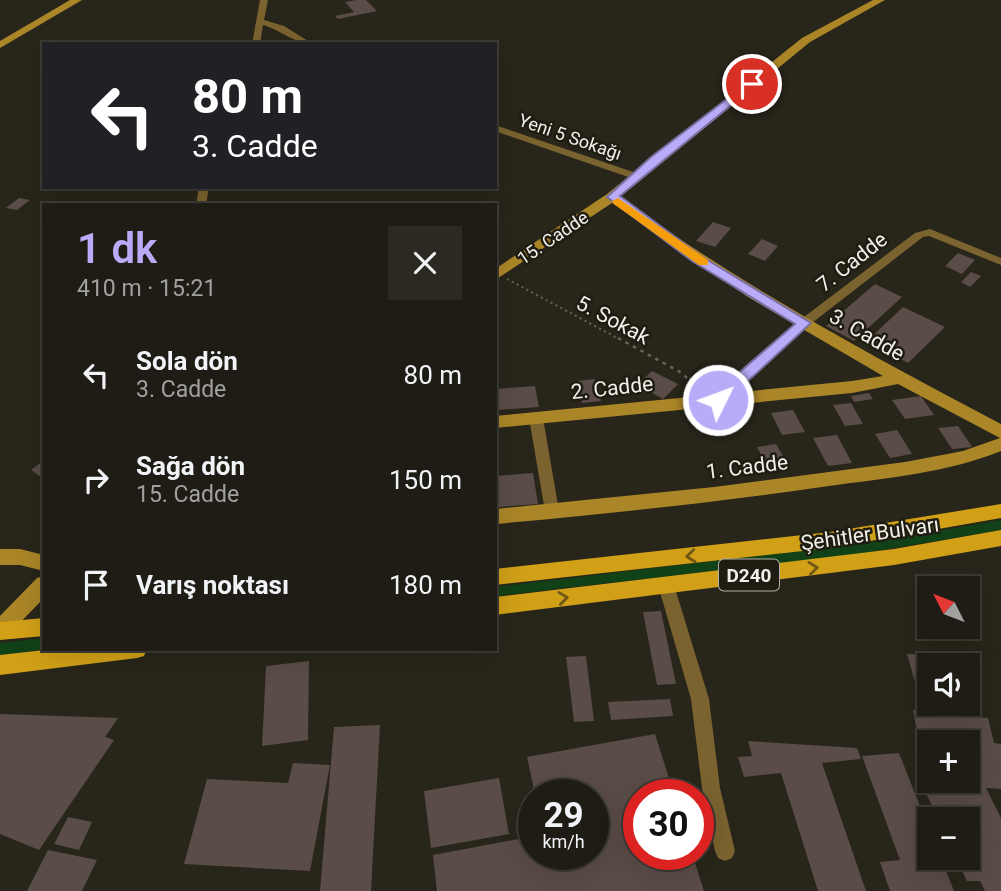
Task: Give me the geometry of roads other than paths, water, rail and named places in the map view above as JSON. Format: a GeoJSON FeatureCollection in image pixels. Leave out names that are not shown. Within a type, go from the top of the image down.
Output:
{"type":"FeatureCollection","features":[{"type":"Feature","properties":{"kind":"main road","name":"Şehitler Bulvarı"},"geometry":{"type":"LineString","coordinates":[[497,578],[830,540],[1001,511]]}},
{"type":"Feature","properties":{"kind":"main road","name":"Şehitler Bulvarı"},"geometry":{"type":"LineString","coordinates":[[497,606],[894,558],[1001,538]]}},
{"type":"Feature","properties":{"kind":"main road"},"geometry":{"type":"LineString","coordinates":[[0,631],[42,627]]}},
{"type":"Feature","properties":{"kind":"main road"},"geometry":{"type":"LineString","coordinates":[[0,665],[119,651]]}},
{"type":"Feature","properties":{"kind":"street"},"geometry":{"type":"LineString","coordinates":[[0,45],[77,0]]}},
{"type":"Feature","properties":{"kind":"street"},"geometry":{"type":"LineString","coordinates":[[256,42],[264,0]]}},
{"type":"Feature","properties":{"kind":"street","name":"15. Cadde"},"geometry":{"type":"LineString","coordinates":[[497,275],[612,197],[806,40],[880,0]]}},
{"type":"Feature","properties":{"kind":"street"},"geometry":{"type":"LineString","coordinates":[[261,22],[281,27],[306,42]]}},
{"type":"Feature","properties":{"kind":"street","name":"Yeni 5 Sokağı"},"geometry":{"type":"LineString","coordinates":[[497,129],[635,176]]}},
{"type":"Feature","properties":{"kind":"street","name":"3. Cadde"},"geometry":{"type":"LineString","coordinates":[[612,197],[697,258],[804,323],[1001,432]]}},
{"type":"Feature","properties":{"kind":"street","name":"7. Cadde"},"geometry":{"type":"LineString","coordinates":[[712,400],[804,323],[924,232],[1001,262]]}},
{"type":"Feature","properties":{"kind":"street","name":"2. Cadde"},"geometry":{"type":"LineString","coordinates":[[497,422],[852,387],[901,379]]}},
{"type":"Feature","properties":{"kind":"street"},"geometry":{"type":"LineString","coordinates":[[536,418],[552,511]]}},
{"type":"Feature","properties":{"kind":"street","name":"1. Cadde"},"geometry":{"type":"LineString","coordinates":[[497,517],[738,492],[910,469],[962,458],[1001,444]]}},
{"type":"Feature","properties":{"kind":"street"},"geometry":{"type":"LineString","coordinates":[[0,557],[20,557],[42,562]]}},
{"type":"Feature","properties":{"kind":"street"},"geometry":{"type":"LineString","coordinates":[[666,585],[700,699],[711,788],[725,850]]}},
{"type":"Feature","properties":{"kind":"street"},"geometry":{"type":"LineString","coordinates":[[0,631],[42,586]]}}]}
